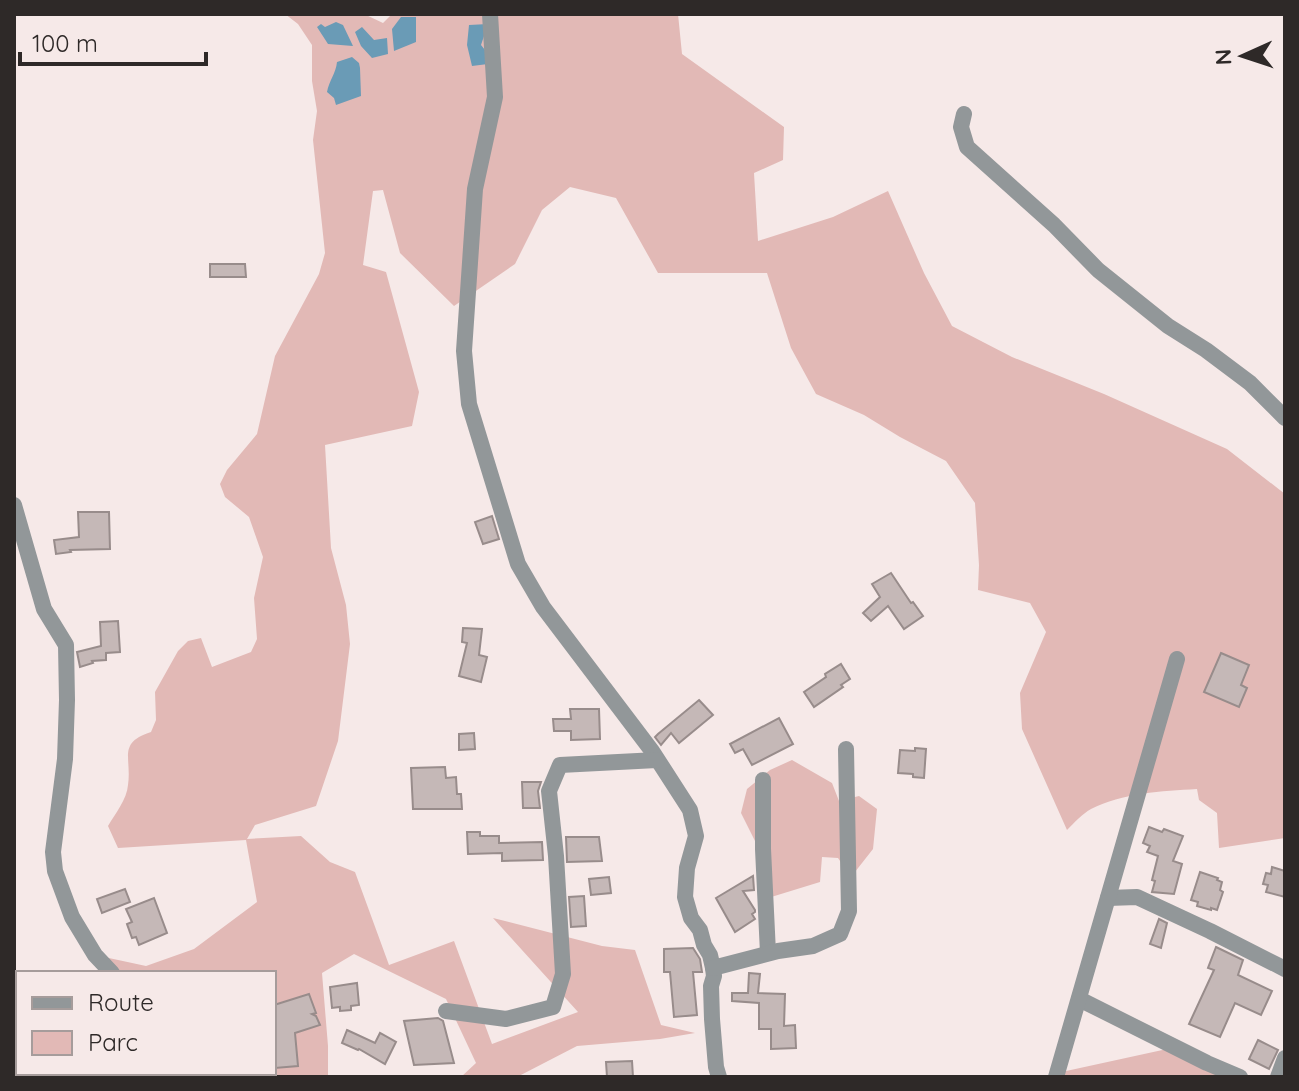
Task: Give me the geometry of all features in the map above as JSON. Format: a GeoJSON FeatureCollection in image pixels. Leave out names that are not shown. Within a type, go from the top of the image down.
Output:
{"type":"FeatureCollection","features":[{"type":"Feature","properties":{"kind":"street"},"geometry":{"type":"LineString","coordinates":[[490,14],[495,97],[475,189],[464,351],[469,404],[518,564],[543,607],[657,760],[690,810],[696,836],[687,868],[685,897],[713,968],[712,1019],[719,1077]]}},
{"type":"Feature","properties":{"kind":"street"},"geometry":{"type":"LineString","coordinates":[[964,114],[961,127],[967,147],[1054,225],[1098,270],[1168,326],[1250,383],[1285,418]]}},
{"type":"Feature","properties":{"kind":"street"},"geometry":{"type":"LineString","coordinates":[[14,505],[44,609],[66,645],[65,759],[53,852],[55,871],[72,917],[95,955],[110,971]]}},
{"type":"Feature","properties":{"kind":"street"},"geometry":{"type":"LineString","coordinates":[[1056,1077],[1177,659]]}},
{"type":"Feature","properties":{"kind":"street"},"geometry":{"type":"LineString","coordinates":[[713,968],[768,953],[813,946],[840,934],[849,911],[846,749]]}},
{"type":"Feature","properties":{"kind":"street"},"geometry":{"type":"LineString","coordinates":[[446,1011],[506,1019],[553,1007],[563,974],[549,791],[560,765],[657,760]]}},
{"type":"Feature","properties":{"kind":"street"},"geometry":{"type":"LineString","coordinates":[[763,780],[768,953]]}},
{"type":"Feature","properties":{"kind":"street"},"geometry":{"type":"LineString","coordinates":[[1108,898],[1137,897],[1285,969]]}},
{"type":"Feature","properties":{"kind":"street"},"geometry":{"type":"LineString","coordinates":[[1079,999],[1240,1077]]}},
{"type":"Feature","properties":{"kind":"street"},"geometry":{"type":"LineString","coordinates":[[1278,1077],[1285,1058]]}},
{"type":"Feature","properties":{"kind":"green space"},"geometry":{"type":"Polygon","coordinates":[[[285,14],[364,14],[383,23],[392,14],[678,14],[682,54],[784,127],[783,160],[754,173],[758,241],[833,217],[888,191],[924,273],[952,326],[1012,357],[1227,449],[1285,494],[1285,838],[1219,848],[1217,813],[1199,800],[1197,789],[1116,799],[1088,811],[1067,830],[1022,729],[1020,693],[1046,632],[1030,603],[978,590],[975,503],[946,461],[864,415],[816,394],[791,348],[767,273],[658,273],[616,198],[570,187],[542,210],[515,264],[454,306],[400,253],[383,190],[373,191],[363,265],[386,272],[419,392],[412,426],[325,445],[331,548],[346,605],[350,644],[338,741],[316,806],[255,825],[247,839],[301,836],[330,862],[355,872],[389,965],[454,941],[492,1044],[578,1012],[493,918],[602,946],[635,950],[661,1025],[695,1033],[577,1046],[517,1077],[461,1077],[476,1063],[446,999],[354,954],[322,973],[328,1077],[167,1077],[276,1075],[276,971],[110,971],[95,955],[146,966],[194,949],[257,902],[246,840],[118,848],[108,826],[127,790],[130,746],[140,736],[151,732],[156,720],[155,692],[178,651],[188,641],[201,638],[212,667],[251,652],[257,639],[254,598],[263,557],[249,517],[225,497],[220,484],[227,470],[257,434],[275,356],[319,274],[325,253],[313,140],[317,111],[312,81],[312,45],[298,24],[285,14]]]}},
{"type":"Feature","properties":{"kind":"green space"},"geometry":{"type":"Polygon","coordinates":[[[792,760],[832,783],[839,801],[859,796],[877,809],[873,849],[851,877],[838,858],[822,857],[820,882],[768,898],[762,855],[741,813],[747,789],[770,770],[792,760]]]}},
{"type":"Feature","properties":{"kind":"green space"},"geometry":{"type":"Polygon","coordinates":[[[1167,1049],[1238,1077],[1056,1077],[1057,1073],[1167,1049]]]}},
{"type":"Feature","properties":{"kind":"water"},"geometry":{"type":"Polygon","coordinates":[[[401,17],[416,17],[416,42],[394,51],[392,29],[401,17]]]}},
{"type":"Feature","properties":{"kind":"water"},"geometry":{"type":"Polygon","coordinates":[[[336,22],[343,25],[353,46],[328,44],[317,27],[336,22]]]}},
{"type":"Feature","properties":{"kind":"water"},"geometry":{"type":"Polygon","coordinates":[[[488,24],[481,45],[489,55],[488,64],[472,66],[467,45],[469,25],[488,24]]]}},
{"type":"Feature","properties":{"kind":"water"},"geometry":{"type":"Polygon","coordinates":[[[362,27],[374,40],[387,38],[388,54],[372,58],[361,46],[355,32],[362,27]]]}},
{"type":"Feature","properties":{"kind":"water"},"geometry":{"type":"Polygon","coordinates":[[[352,57],[359,63],[361,96],[336,105],[327,92],[328,88],[337,62],[352,57]]]}},
{"type":"Feature","properties":{"kind":"building"},"geometry":{"type":"Polygon","coordinates":[[[210,264],[245,264],[246,277],[210,277],[210,264]]]}},
{"type":"Feature","properties":{"kind":"building"},"geometry":{"type":"Polygon","coordinates":[[[78,512],[109,512],[110,549],[70,550],[56,554],[54,540],[79,537],[78,512]]]}},
{"type":"Feature","properties":{"kind":"building"},"geometry":{"type":"Polygon","coordinates":[[[492,516],[499,539],[483,544],[475,522],[492,516]]]}},
{"type":"Feature","properties":{"kind":"building"},"geometry":{"type":"Polygon","coordinates":[[[891,573],[923,616],[904,629],[888,606],[871,621],[863,613],[880,597],[872,584],[891,573]]]}},
{"type":"Feature","properties":{"kind":"building"},"geometry":{"type":"Polygon","coordinates":[[[118,621],[120,652],[106,653],[106,660],[92,661],[80,667],[77,652],[101,646],[100,622],[118,621]]]}},
{"type":"Feature","properties":{"kind":"building"},"geometry":{"type":"Polygon","coordinates":[[[463,628],[482,629],[479,655],[487,657],[481,682],[459,676],[467,643],[462,642],[463,628]]]}},
{"type":"Feature","properties":{"kind":"building"},"geometry":{"type":"Polygon","coordinates":[[[1221,653],[1249,665],[1241,685],[1247,688],[1239,707],[1204,692],[1221,653]]]}},
{"type":"Feature","properties":{"kind":"building"},"geometry":{"type":"Polygon","coordinates":[[[841,664],[850,679],[814,707],[804,692],[841,664]]]}},
{"type":"Feature","properties":{"kind":"building"},"geometry":{"type":"Polygon","coordinates":[[[699,700],[713,715],[679,743],[671,733],[661,745],[655,737],[699,700]]]}},
{"type":"Feature","properties":{"kind":"building"},"geometry":{"type":"Polygon","coordinates":[[[570,709],[599,709],[600,739],[571,740],[571,731],[554,731],[553,719],[571,719],[570,709]]]}},
{"type":"Feature","properties":{"kind":"building"},"geometry":{"type":"Polygon","coordinates":[[[779,718],[793,744],[752,765],[743,749],[735,753],[730,744],[779,718]]]}},
{"type":"Feature","properties":{"kind":"building"},"geometry":{"type":"Polygon","coordinates":[[[474,733],[475,749],[459,750],[459,734],[474,733]]]}},
{"type":"Feature","properties":{"kind":"building"},"geometry":{"type":"Polygon","coordinates":[[[915,748],[926,749],[924,778],[898,773],[900,750],[915,751],[915,748]]]}},
{"type":"Feature","properties":{"kind":"building"},"geometry":{"type":"Polygon","coordinates":[[[445,767],[446,778],[456,777],[462,809],[413,809],[411,768],[445,767]]]}},
{"type":"Feature","properties":{"kind":"building"},"geometry":{"type":"Polygon","coordinates":[[[522,782],[541,782],[538,791],[540,808],[523,808],[522,782]]]}},
{"type":"Feature","properties":{"kind":"building"},"geometry":{"type":"Polygon","coordinates":[[[1149,827],[1183,836],[1173,861],[1182,864],[1174,894],[1152,892],[1158,856],[1147,852],[1150,846],[1143,843],[1149,827]]]}},
{"type":"Feature","properties":{"kind":"building"},"geometry":{"type":"Polygon","coordinates":[[[467,832],[499,836],[499,843],[542,842],[543,860],[502,861],[502,853],[468,854],[467,832]]]}},
{"type":"Feature","properties":{"kind":"building"},"geometry":{"type":"Polygon","coordinates":[[[566,837],[599,837],[602,861],[567,862],[566,837]]]}},
{"type":"Feature","properties":{"kind":"building"},"geometry":{"type":"Polygon","coordinates":[[[1272,867],[1285,871],[1285,897],[1266,892],[1268,885],[1263,884],[1266,873],[1271,874],[1272,867]]]}},
{"type":"Feature","properties":{"kind":"building"},"geometry":{"type":"Polygon","coordinates":[[[1200,872],[1222,882],[1220,890],[1223,892],[1217,910],[1197,906],[1198,902],[1191,900],[1200,872]]]}},
{"type":"Feature","properties":{"kind":"building"},"geometry":{"type":"Polygon","coordinates":[[[753,876],[754,890],[743,891],[755,910],[752,914],[755,919],[735,932],[716,898],[753,876]]]}},
{"type":"Feature","properties":{"kind":"building"},"geometry":{"type":"Polygon","coordinates":[[[609,877],[611,893],[591,895],[589,879],[609,877]]]}},
{"type":"Feature","properties":{"kind":"building"},"geometry":{"type":"Polygon","coordinates":[[[125,889],[130,902],[102,913],[97,899],[125,889]]]}},
{"type":"Feature","properties":{"kind":"building"},"geometry":{"type":"Polygon","coordinates":[[[584,896],[586,926],[571,927],[569,897],[584,896]]]}},
{"type":"Feature","properties":{"kind":"building"},"geometry":{"type":"Polygon","coordinates":[[[154,898],[167,933],[139,945],[136,937],[132,938],[127,924],[132,922],[126,909],[154,898]]]}},
{"type":"Feature","properties":{"kind":"building"},"geometry":{"type":"Polygon","coordinates":[[[1159,919],[1167,923],[1161,948],[1150,944],[1159,919]]]}},
{"type":"Feature","properties":{"kind":"building"},"geometry":{"type":"Polygon","coordinates":[[[1216,947],[1243,960],[1238,975],[1272,991],[1261,1015],[1235,1003],[1220,1037],[1189,1024],[1214,970],[1208,968],[1216,947]]]}},
{"type":"Feature","properties":{"kind":"building"},"geometry":{"type":"Polygon","coordinates":[[[693,948],[700,959],[702,972],[693,972],[697,1015],[674,1017],[670,972],[664,972],[664,949],[693,948]]]}},
{"type":"Feature","properties":{"kind":"building"},"geometry":{"type":"Polygon","coordinates":[[[749,973],[760,974],[758,993],[785,994],[784,1026],[795,1025],[796,1048],[771,1049],[771,1029],[759,1029],[759,1003],[732,1001],[732,993],[748,993],[749,973]]]}},
{"type":"Feature","properties":{"kind":"building"},"geometry":{"type":"Polygon","coordinates":[[[357,983],[359,1005],[351,1006],[351,1010],[332,1008],[330,987],[357,983]]]}},
{"type":"Feature","properties":{"kind":"building"},"geometry":{"type":"Polygon","coordinates":[[[309,994],[316,1013],[312,1014],[320,1025],[295,1033],[298,1066],[276,1068],[276,1004],[309,994]]]}},
{"type":"Feature","properties":{"kind":"building"},"geometry":{"type":"Polygon","coordinates":[[[438,1018],[443,1021],[454,1063],[414,1065],[404,1021],[438,1018]]]}},
{"type":"Feature","properties":{"kind":"building"},"geometry":{"type":"Polygon","coordinates":[[[347,1030],[375,1043],[380,1033],[396,1042],[385,1064],[342,1043],[347,1030]]]}},
{"type":"Feature","properties":{"kind":"building"},"geometry":{"type":"Polygon","coordinates":[[[1258,1040],[1278,1050],[1269,1069],[1249,1059],[1258,1040]]]}},
{"type":"Feature","properties":{"kind":"building"},"geometry":{"type":"Polygon","coordinates":[[[632,1061],[633,1077],[607,1077],[606,1062],[632,1061]]]}}]}
